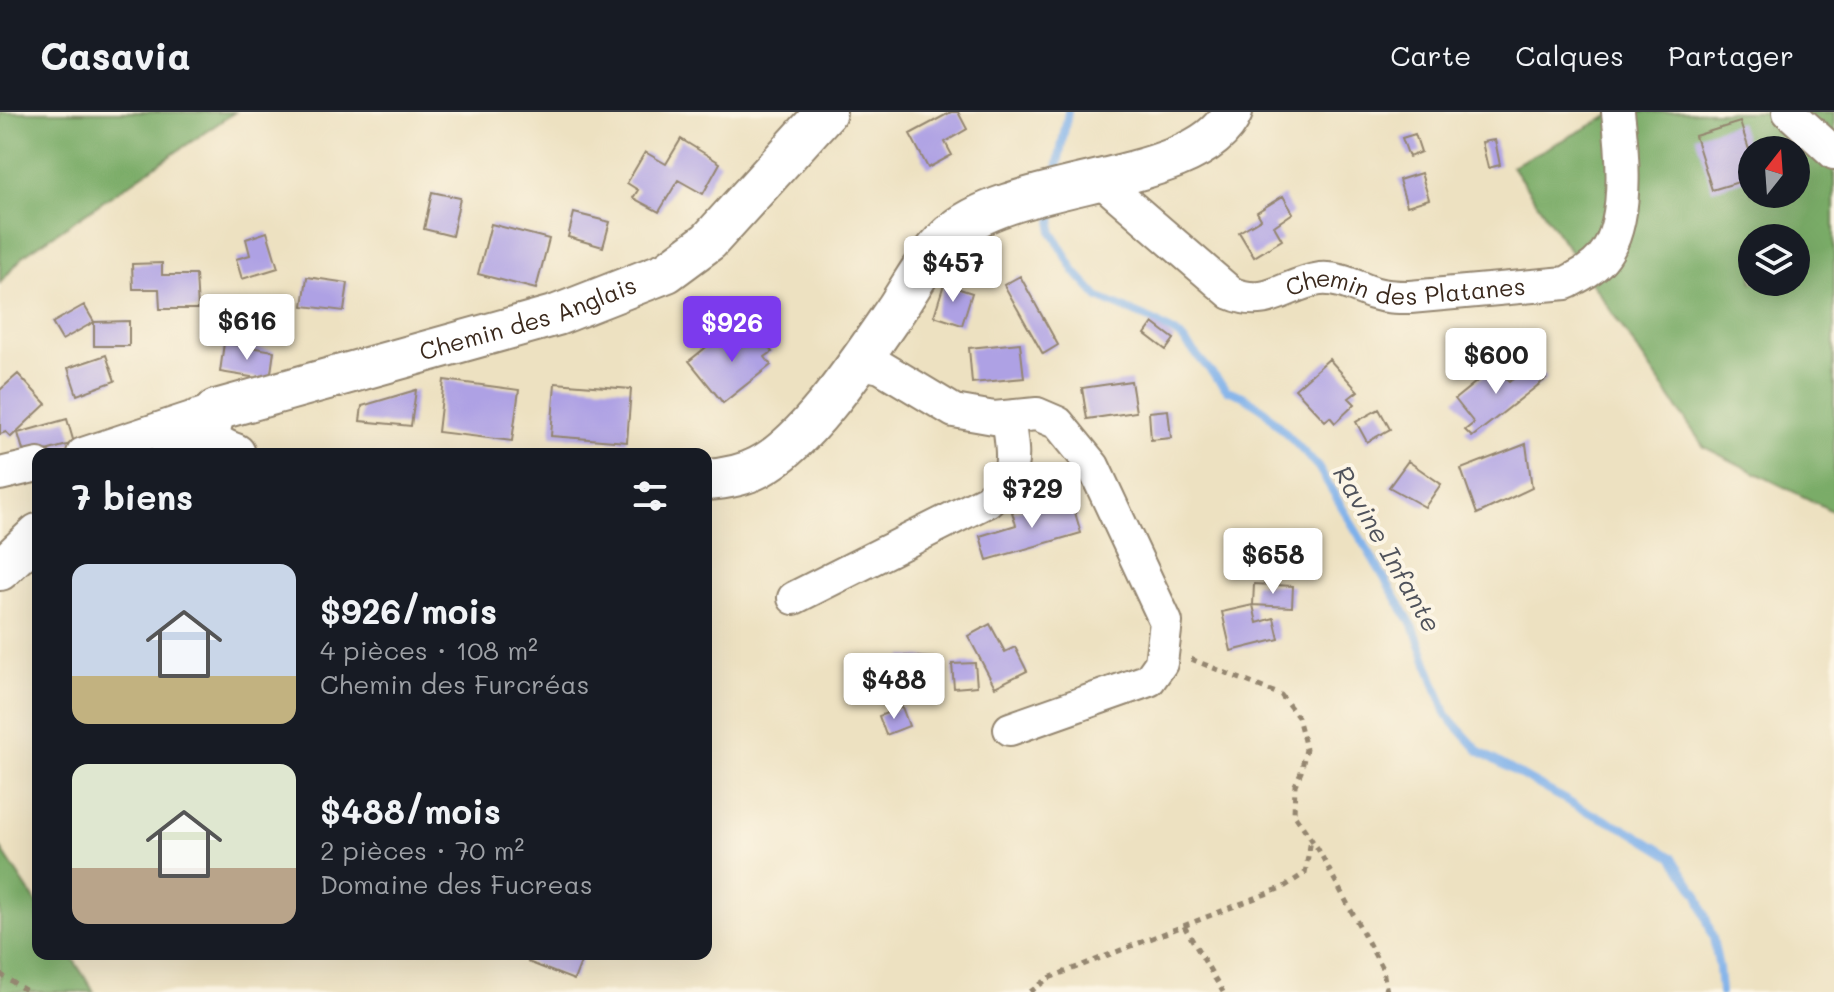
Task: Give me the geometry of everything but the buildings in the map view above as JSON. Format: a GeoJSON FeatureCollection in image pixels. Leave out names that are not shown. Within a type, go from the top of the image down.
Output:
{"type":"FeatureCollection","features":[{"type":"Feature","properties":{"kind":"street","name":"Chemin des Anglais"},"geometry":{"type":"LineString","coordinates":[[101,448],[216,410],[557,315],[667,272],[709,241],[826,112]]}},
{"type":"Feature","properties":{"kind":"street"},"geometry":{"type":"LineString","coordinates":[[712,480],[758,468],[785,448],[815,419],[922,268],[951,234],[992,209],[1167,162],[1203,146],[1227,125],[1232,112]]}},
{"type":"Feature","properties":{"kind":"street","name":"Chemin des Platanes"},"geometry":{"type":"LineString","coordinates":[[1063,189],[1244,299],[1271,297],[1322,279],[1397,297],[1566,283],[1587,272],[1603,257],[1613,237],[1619,215],[1623,151],[1618,112]]}},
{"type":"Feature","properties":{"kind":"street"},"geometry":{"type":"LineString","coordinates":[[1789,112],[1834,153]]}},
{"type":"Feature","properties":{"kind":"street"},"geometry":{"type":"LineString","coordinates":[[857,362],[881,367],[954,411],[994,418],[1037,414],[1058,423],[1093,466],[1166,622],[1161,663],[1149,680],[1010,729]]}},
{"type":"Feature","properties":{"kind":"street","name":"Chemin des Anglais"},"geometry":{"type":"LineString","coordinates":[[177,448],[216,410]]}},
{"type":"Feature","properties":{"kind":"street"},"geometry":{"type":"LineString","coordinates":[[216,410],[209,432],[219,448]]}},
{"type":"Feature","properties":{"kind":"street"},"geometry":{"type":"LineString","coordinates":[[794,598],[987,501],[1001,489],[1009,476],[1013,455],[1008,417]]}},
{"type":"Feature","properties":{"kind":"street"},"geometry":{"type":"LineString","coordinates":[[0,474],[32,466]]}},
{"type":"Feature","properties":{"kind":"street"},"geometry":{"type":"LineString","coordinates":[[0,570],[32,540]]}},
{"type":"Feature","properties":{"kind":"path"},"geometry":{"type":"LineString","coordinates":[[1164,647],[1281,695],[1298,717],[1306,749],[1295,785],[1294,814],[1383,970],[1387,992]]}},
{"type":"Feature","properties":{"kind":"path"},"geometry":{"type":"LineString","coordinates":[[1030,992],[1049,978],[1284,887],[1305,873],[1311,839]]}},
{"type":"Feature","properties":{"kind":"path"},"geometry":{"type":"LineString","coordinates":[[1184,926],[1223,992]]}},
{"type":"Feature","properties":{"kind":"path"},"geometry":{"type":"LineString","coordinates":[[0,974],[28,992]]}},
{"type":"Feature","properties":{"kind":"green space"},"geometry":{"type":"Polygon","coordinates":[[[0,112],[235,112],[24,255],[0,283],[0,112]]]}},
{"type":"Feature","properties":{"kind":"green space"},"geometry":{"type":"Polygon","coordinates":[[[1617,112],[1834,112],[1834,512],[1704,447],[1512,166],[1617,112]]]}},
{"type":"Feature","properties":{"kind":"green space"},"geometry":{"type":"Polygon","coordinates":[[[0,847],[32,896],[32,960],[74,960],[94,992],[0,992],[0,847]]]}},
{"type":"Feature","properties":{"kind":"waterway","name":"Ravine Infante"},"geometry":{"type":"LineString","coordinates":[[1055,179],[1068,112]]}},
{"type":"Feature","properties":{"kind":"waterway","name":"Ravine Infante"},"geometry":{"type":"LineString","coordinates":[[1053,205],[1052,232],[1075,272],[1099,298],[1152,320],[1181,337],[1227,390],[1263,409],[1318,467],[1414,628],[1447,716],[1480,752],[1578,807],[1630,831],[1672,857],[1698,895],[1713,938],[1721,992]]}}]}
